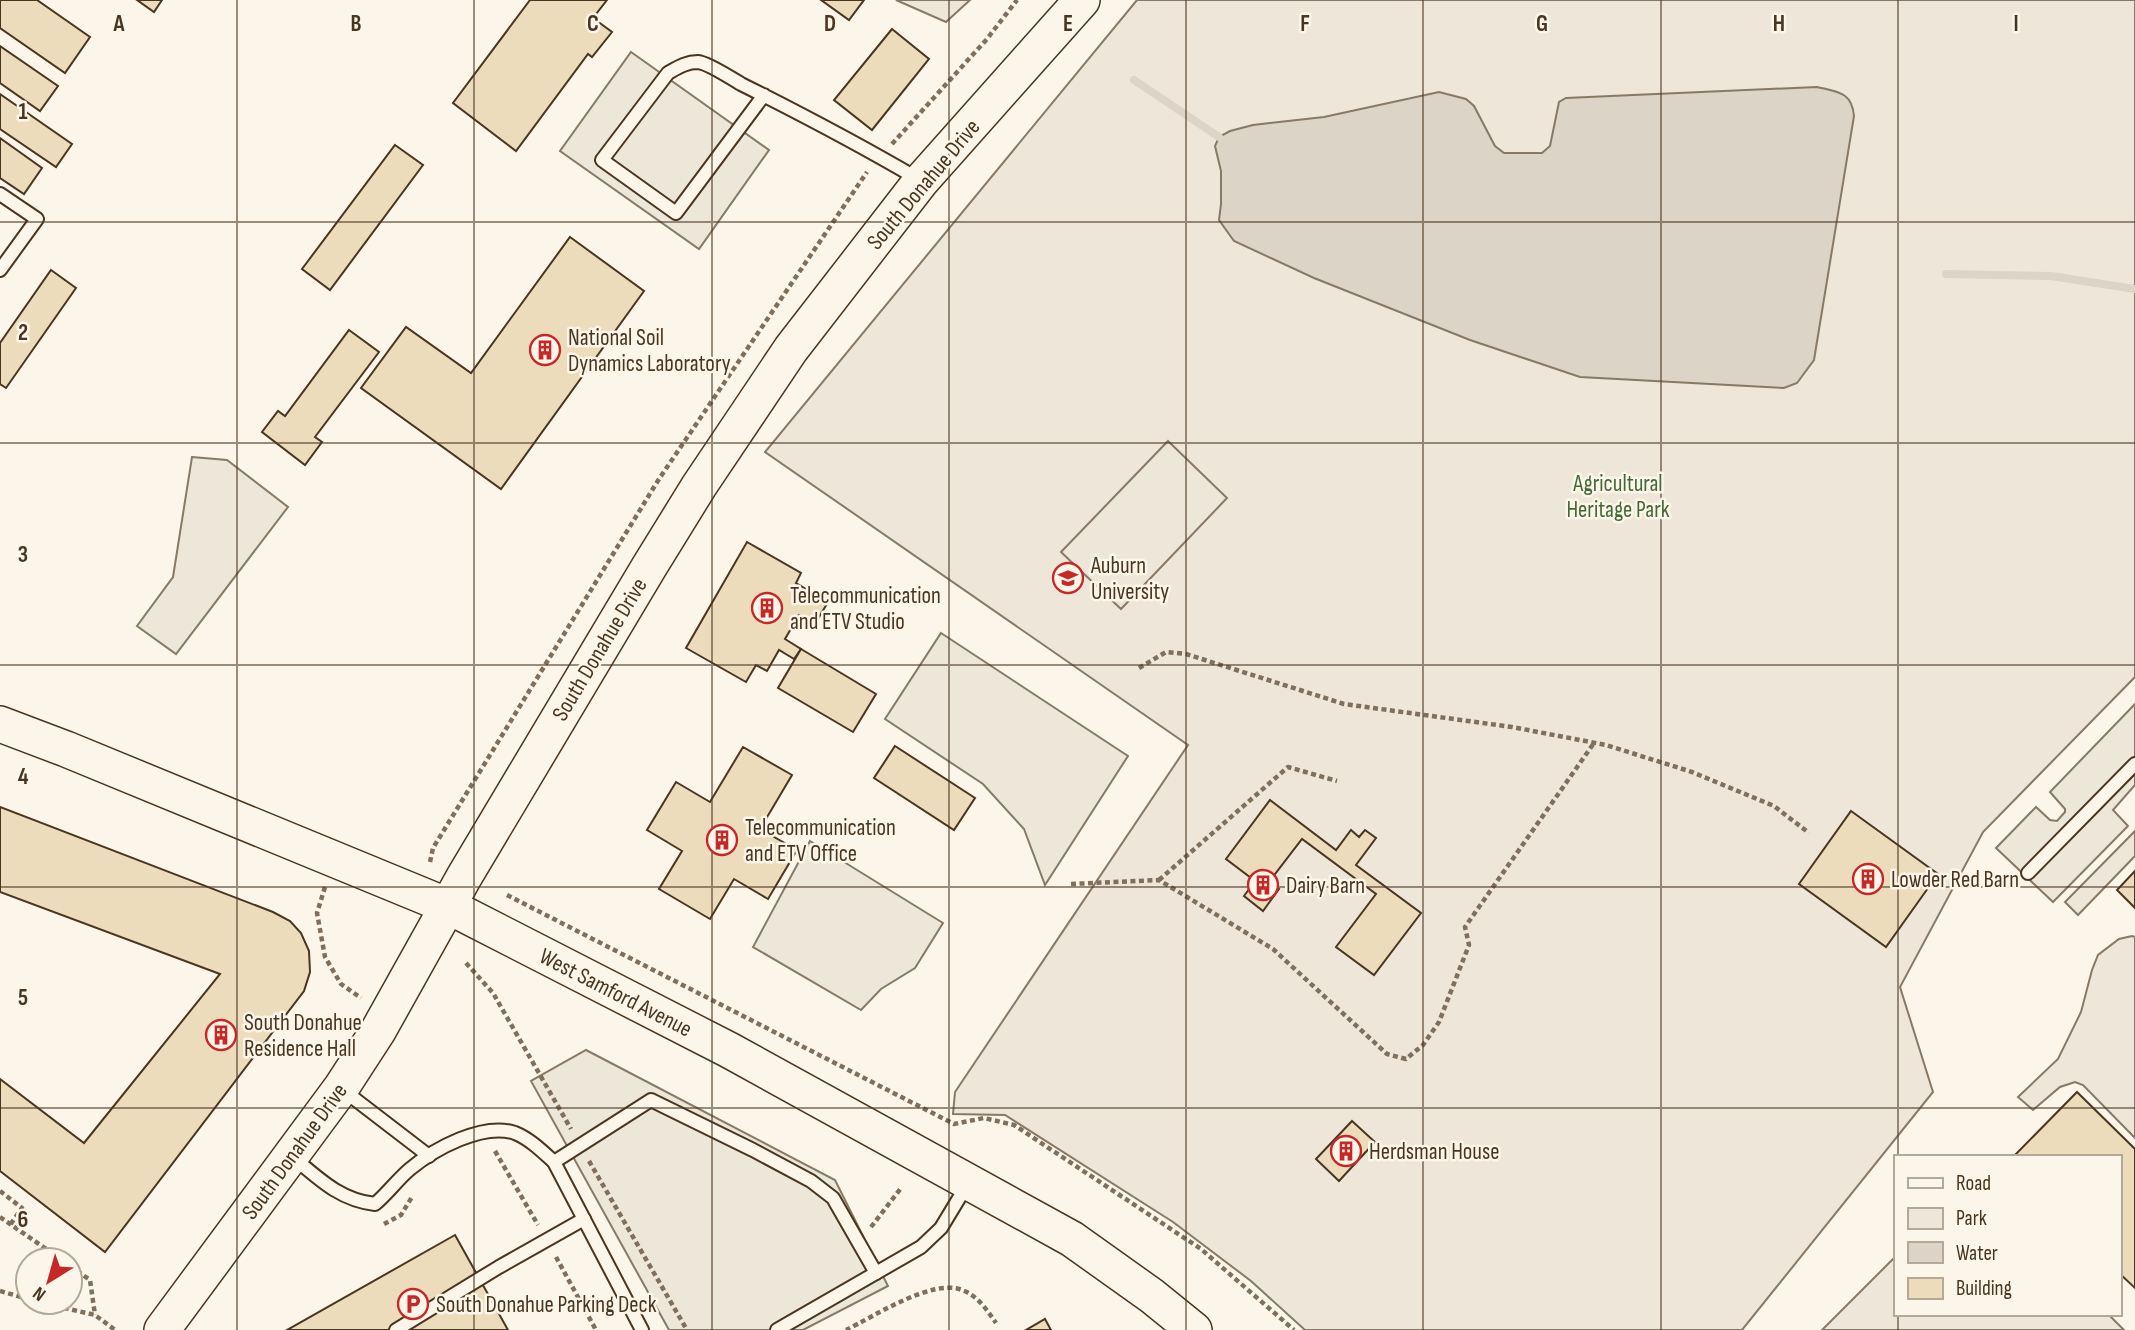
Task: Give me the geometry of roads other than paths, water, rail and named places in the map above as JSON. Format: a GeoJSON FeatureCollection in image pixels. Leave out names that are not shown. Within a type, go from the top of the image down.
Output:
{"type":"FeatureCollection","features":[{"type":"Feature","properties":{"kind":"street","name":"South Donahue Drive"},"geometry":{"type":"LineString","coordinates":[[162,1330],[341,1088],[377,1031],[559,716],[699,486],[791,349],[921,181],[1082,0]]}},
{"type":"Feature","properties":{"kind":"street","name":"West Samford Avenue"},"geometry":{"type":"LineString","coordinates":[[0,724],[66,748],[448,906],[729,1050],[1072,1239],[1152,1296],[1194,1330]]}},
{"type":"Feature","properties":{"kind":"lane"},"geometry":{"type":"LineString","coordinates":[[764,95],[676,213],[602,160],[667,73],[682,65],[699,62],[764,95],[852,140],[921,181]]}},
{"type":"Feature","properties":{"kind":"lane"},"geometry":{"type":"LineString","coordinates":[[0,194],[37,219],[0,270]]}},
{"type":"Feature","properties":{"kind":"lane"},"geometry":{"type":"LineString","coordinates":[[2028,873],[2135,764]]}},
{"type":"Feature","properties":{"kind":"lane"},"geometry":{"type":"LineString","coordinates":[[341,1088],[429,1156]]}},
{"type":"Feature","properties":{"kind":"lane"},"geometry":{"type":"LineString","coordinates":[[554,1162],[651,1100],[811,1181],[833,1198],[876,1273]]}},
{"type":"Feature","properties":{"kind":"lane"},"geometry":{"type":"LineString","coordinates":[[292,1155],[326,1185],[356,1202],[375,1204],[390,1192],[409,1170],[441,1148],[471,1135],[496,1130],[515,1133],[538,1147],[554,1162],[642,1330]]}},
{"type":"Feature","properties":{"kind":"lane"},"geometry":{"type":"LineString","coordinates":[[777,1330],[921,1247],[941,1228],[969,1181]]}},
{"type":"Feature","properties":{"kind":"lane"},"geometry":{"type":"LineString","coordinates":[[396,1330],[584,1219]]}},
{"type":"Feature","properties":{"kind":"water"},"geometry":{"type":"Polygon","coordinates":[[[1817,87],[1843,94],[1853,108],[1854,116],[1814,360],[1797,383],[1784,388],[1580,377],[1470,340],[1314,278],[1234,241],[1219,220],[1221,171],[1215,146],[1219,137],[1253,125],[1324,117],[1439,92],[1466,99],[1474,106],[1495,146],[1504,153],[1542,153],[1550,146],[1559,102],[1566,98],[1817,87]]]}},
{"type":"Feature","properties":{"kind":"waterway"},"geometry":{"type":"LineString","coordinates":[[1134,80],[1219,137]]}},
{"type":"Feature","properties":{"kind":"waterway"},"geometry":{"type":"LineString","coordinates":[[1946,274],[2051,276],[2135,289]]}},
{"type":"Feature","properties":{"kind":"place","name":"National Soil Dynamics Laboratory"},"geometry":{"type":"Point","coordinates":[545,350]}},
{"type":"Feature","properties":{"kind":"place","name":"Auburn University"},"geometry":{"type":"Point","coordinates":[1068,578]}},
{"type":"Feature","properties":{"kind":"place","name":"Telecommunication and ETV Studio"},"geometry":{"type":"Point","coordinates":[767,608]}},
{"type":"Feature","properties":{"kind":"place","name":"Telecommunication and ETV Office"},"geometry":{"type":"Point","coordinates":[722,840]}},
{"type":"Feature","properties":{"kind":"place","name":"Lowder Red Barn"},"geometry":{"type":"Point","coordinates":[1868,879]}},
{"type":"Feature","properties":{"kind":"place","name":"Dairy Barn"},"geometry":{"type":"Point","coordinates":[1263,885]}},
{"type":"Feature","properties":{"kind":"place","name":"South Donahue Residence Hall"},"geometry":{"type":"Point","coordinates":[221,1035]}},
{"type":"Feature","properties":{"kind":"place","name":"Herdsman House"},"geometry":{"type":"Point","coordinates":[1346,1151]}},
{"type":"Feature","properties":{"kind":"place","name":"South Donahue Parking Deck"},"geometry":{"type":"Point","coordinates":[413,1304]}},
{"type":"Feature","properties":{"kind":"park label","name":"Agricultural Heritage Park"},"geometry":{"type":"Point","coordinates":[1618,496]}}]}
